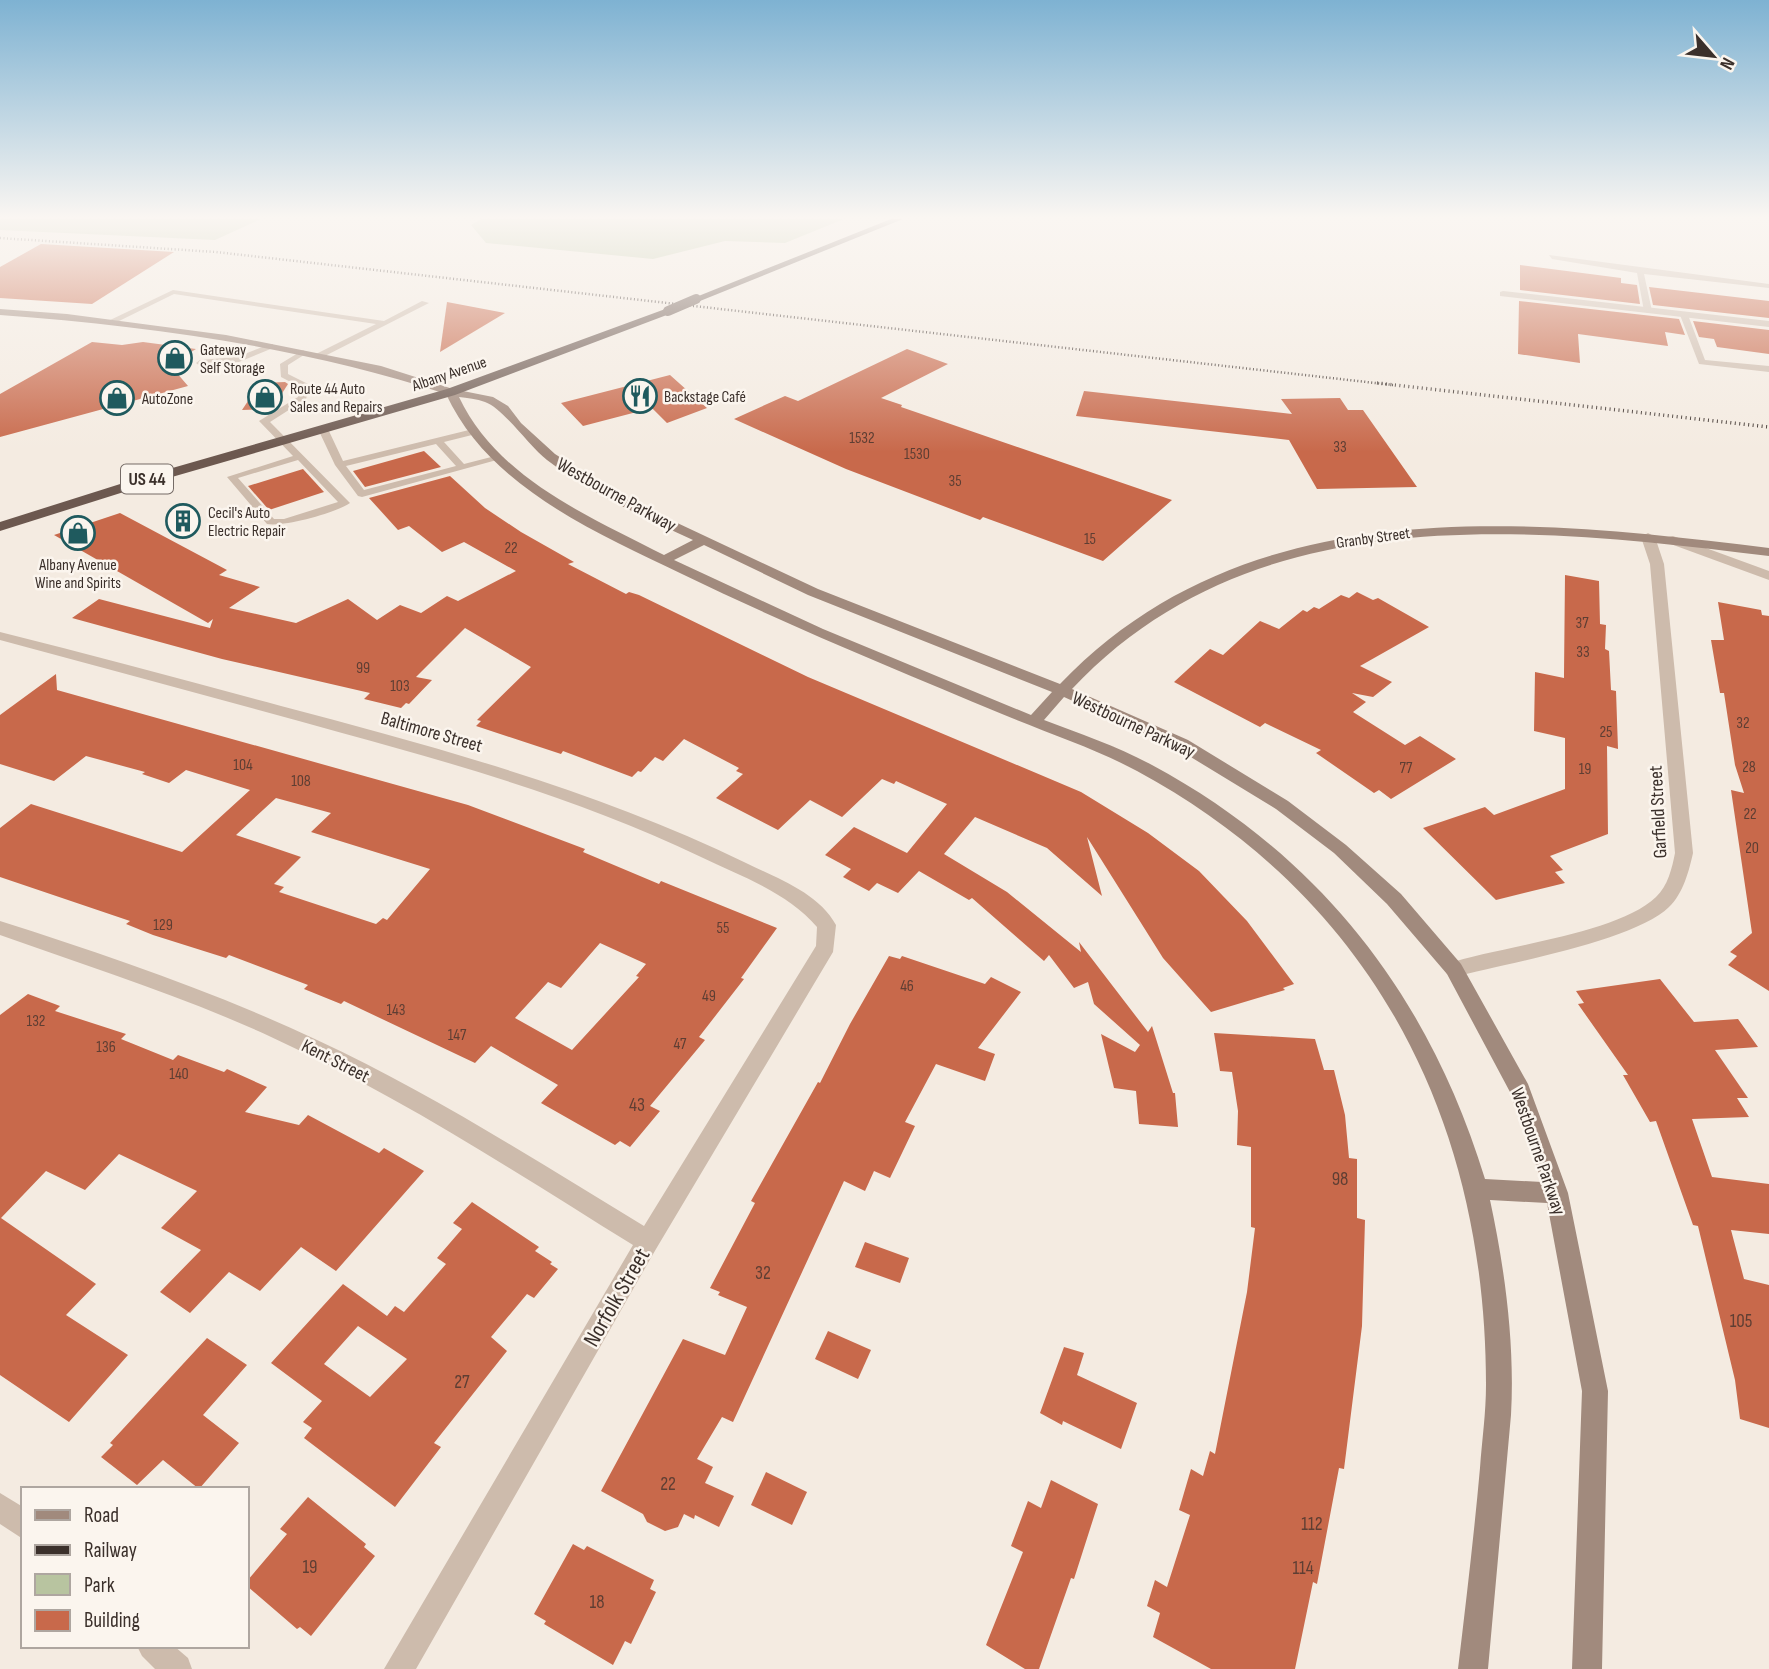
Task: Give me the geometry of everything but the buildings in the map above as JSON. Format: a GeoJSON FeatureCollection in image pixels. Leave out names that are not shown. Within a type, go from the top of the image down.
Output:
{"type":"FeatureCollection","features":[{"type":"Feature","properties":{"kind":"highway","name":"Albany Avenue"},"geometry":{"type":"LineString","coordinates":[[0,527],[227,457],[452,392],[701,297]]}},
{"type":"Feature","properties":{"kind":"main road"},"geometry":{"type":"LineString","coordinates":[[0,312],[110,322],[270,346],[381,369],[452,392]]}},
{"type":"Feature","properties":{"kind":"main road","name":"Westbourne Parkway"},"geometry":{"type":"LineString","coordinates":[[1473,1669],[1488,1535],[1499,1388],[1493,1284],[1477,1189],[1447,1098],[1414,1025],[1362,948],[1312,889],[1254,839],[1146,769],[1086,741],[1033,722],[827,636],[663,560],[543,496],[472,432],[458,413],[452,392],[482,397],[499,404],[532,441],[563,467],[618,500],[702,541],[813,592],[1063,691],[1182,744],[1282,805],[1340,849],[1394,899],[1454,969],[1520,1090],[1557,1193],[1595,1391],[1587,1669]]}},
{"type":"Feature","properties":{"kind":"main road","name":"Granby Street"},"geometry":{"type":"LineString","coordinates":[[1033,722],[1103,651],[1139,622],[1161,609],[1246,566],[1346,539],[1446,529],[1522,529],[1648,537],[1769,552]]}},
{"type":"Feature","properties":{"kind":"main road"},"geometry":{"type":"LineString","coordinates":[[663,560],[702,541]]}},
{"type":"Feature","properties":{"kind":"main road"},"geometry":{"type":"LineString","coordinates":[[1477,1189],[1557,1193]]}},
{"type":"Feature","properties":{"kind":"street"},"geometry":{"type":"LineString","coordinates":[[1528,297],[1769,324]]}},
{"type":"Feature","properties":{"kind":"street","name":"Garfield Street"},"geometry":{"type":"LineString","coordinates":[[1454,969],[1595,933],[1641,918],[1662,903],[1678,877],[1684,853],[1657,564],[1648,537]]}},
{"type":"Feature","properties":{"kind":"street"},"geometry":{"type":"LineString","coordinates":[[1673,540],[1769,576]]}},
{"type":"Feature","properties":{"kind":"street","name":"Baltimore Street"},"geometry":{"type":"LineString","coordinates":[[0,636],[443,755],[587,802],[659,830],[786,891],[813,907],[827,925]]}},
{"type":"Feature","properties":{"kind":"street","name":"Norfolk Street"},"geometry":{"type":"LineString","coordinates":[[399,1669],[648,1241],[825,947],[827,925]]}},
{"type":"Feature","properties":{"kind":"street","name":"Kent Street"},"geometry":{"type":"LineString","coordinates":[[0,928],[173,989],[311,1046],[481,1139],[648,1241]]}},
{"type":"Feature","properties":{"kind":"street"},"geometry":{"type":"LineString","coordinates":[[0,1507],[21,1523]]}},
{"type":"Feature","properties":{"kind":"street"},"geometry":{"type":"LineString","coordinates":[[154,1648],[177,1669]]}},
{"type":"Feature","properties":{"kind":"lane"},"geometry":{"type":"LineString","coordinates":[[110,322],[163,297]]}},
{"type":"Feature","properties":{"kind":"lane"},"geometry":{"type":"LineString","coordinates":[[206,297],[384,323]]}},
{"type":"Feature","properties":{"kind":"lane"},"geometry":{"type":"LineString","coordinates":[[1645,297],[1648,311]]}},
{"type":"Feature","properties":{"kind":"lane"},"geometry":{"type":"LineString","coordinates":[[319,356],[425,303]]}},
{"type":"Feature","properties":{"kind":"lane"},"geometry":{"type":"LineString","coordinates":[[1684,315],[1702,362],[1769,369]]}},
{"type":"Feature","properties":{"kind":"lane"},"geometry":{"type":"LineString","coordinates":[[200,363],[239,359],[270,346]]}},
{"type":"Feature","properties":{"kind":"lane"},"geometry":{"type":"LineString","coordinates":[[299,457],[232,477],[271,522],[285,522],[345,503],[264,421],[302,399],[307,387],[284,375],[284,364],[303,353]]}},
{"type":"Feature","properties":{"kind":"lane"},"geometry":{"type":"LineString","coordinates":[[323,429],[340,465],[362,494],[499,458]]}},
{"type":"Feature","properties":{"kind":"lane"},"geometry":{"type":"LineString","coordinates":[[340,465],[373,461],[472,432]]}},
{"type":"Feature","properties":{"kind":"lane"},"geometry":{"type":"LineString","coordinates":[[438,441],[462,467]]}},
{"type":"Feature","properties":{"kind":"lane"},"geometry":{"type":"LineString","coordinates":[[227,457],[244,473]]}},
{"type":"Feature","properties":{"kind":"lane"},"geometry":{"type":"LineString","coordinates":[[420,468],[429,476]]}},
{"type":"Feature","properties":{"kind":"lane"},"geometry":{"type":"LineString","coordinates":[[389,477],[398,485]]}},
{"type":"Feature","properties":{"kind":"railway"},"geometry":{"type":"LineString","coordinates":[[613,297],[1393,385]]}},
{"type":"Feature","properties":{"kind":"railway"},"geometry":{"type":"LineString","coordinates":[[1377,383],[1769,427]]}},
{"type":"Feature","properties":{"kind":"place","name":"Gateway Self Storage"},"geometry":{"type":"Point","coordinates":[175,358]}},
{"type":"Feature","properties":{"kind":"place","name":"Backstage Café"},"geometry":{"type":"Point","coordinates":[640,396]}},
{"type":"Feature","properties":{"kind":"place","name":"Route 44 Auto Sales and Repairs"},"geometry":{"type":"Point","coordinates":[265,397]}},
{"type":"Feature","properties":{"kind":"place","name":"AutoZone"},"geometry":{"type":"Point","coordinates":[117,398]}},
{"type":"Feature","properties":{"kind":"place","name":"Cecil's Auto Electric Repair"},"geometry":{"type":"Point","coordinates":[183,521]}},
{"type":"Feature","properties":{"kind":"place","name":"Albany Avenue Wine and Spirits"},"geometry":{"type":"Point","coordinates":[78,533]}}]}
